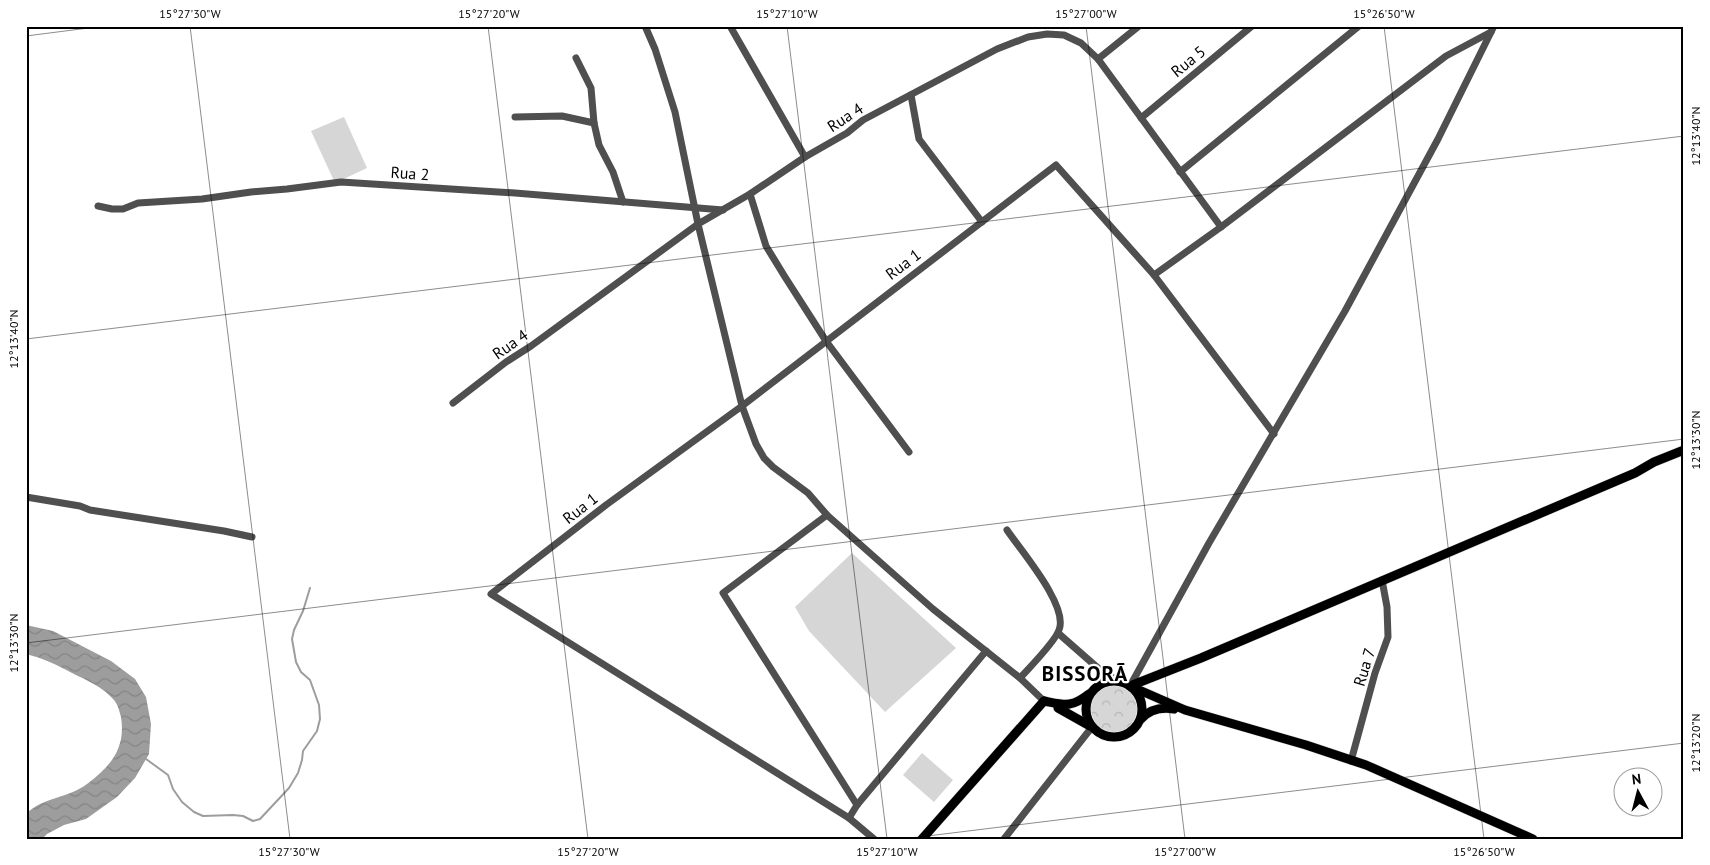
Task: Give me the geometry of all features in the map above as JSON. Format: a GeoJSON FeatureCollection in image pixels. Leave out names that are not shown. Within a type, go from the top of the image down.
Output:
{"type":"FeatureCollection","features":[{"type":"Feature","properties":{"kind":"main road"},"geometry":{"type":"LineString","coordinates":[[1130,686],[1626,477],[1654,462],[1684,450]]}},
{"type":"Feature","properties":{"kind":"main road"},"geometry":{"type":"LineString","coordinates":[[1044,701],[1068,705],[1074,704],[1094,689],[1110,682],[1120,682],[1185,710],[1306,745],[1366,765],[1533,839]]}},
{"type":"Feature","properties":{"kind":"main road"},"geometry":{"type":"LineString","coordinates":[[1130,686],[1141,700],[1140,721]]}},
{"type":"Feature","properties":{"kind":"main road"},"geometry":{"type":"LineString","coordinates":[[1092,727],[1086,716],[1086,709],[1088,698],[1094,689]]}},
{"type":"Feature","properties":{"kind":"main road"},"geometry":{"type":"LineString","coordinates":[[1044,701],[1069,712],[1104,736],[1117,738],[1129,734],[1148,713],[1159,708],[1185,710]]}},
{"type":"Feature","properties":{"kind":"main road"},"geometry":{"type":"LineString","coordinates":[[922,839],[1044,701]]}},
{"type":"Feature","properties":{"kind":"street"},"geometry":{"type":"LineString","coordinates":[[645,26],[655,49],[675,112],[698,224],[742,406],[750,429],[764,458],[808,493],[827,515],[933,609],[1020,678],[1044,701]]}},
{"type":"Feature","properties":{"kind":"street"},"geometry":{"type":"LineString","coordinates":[[730,26],[805,157]]}},
{"type":"Feature","properties":{"kind":"street"},"geometry":{"type":"LineString","coordinates":[[1098,59],[1139,26]]}},
{"type":"Feature","properties":{"kind":"street","name":"Rua 5"},"geometry":{"type":"LineString","coordinates":[[1141,118],[1252,26]]}},
{"type":"Feature","properties":{"kind":"street"},"geometry":{"type":"LineString","coordinates":[[1180,172],[1359,26]]}},
{"type":"Feature","properties":{"kind":"street"},"geometry":{"type":"LineString","coordinates":[[1154,275],[1222,227],[1446,56],[1493,29]]}},
{"type":"Feature","properties":{"kind":"street"},"geometry":{"type":"LineString","coordinates":[[1130,686],[1209,543],[1345,311],[1438,139],[1493,29]]}},
{"type":"Feature","properties":{"kind":"street","name":"Rua 4"},"geometry":{"type":"LineString","coordinates":[[453,403],[506,362],[531,346],[698,224],[750,194],[805,157],[847,134],[863,120],[997,50],[1028,37],[1046,34],[1064,35],[1081,42],[1098,59],[1222,227]]}},
{"type":"Feature","properties":{"kind":"street"},"geometry":{"type":"LineString","coordinates":[[576,58],[591,88],[594,123],[599,145],[613,172],[623,202]]}},
{"type":"Feature","properties":{"kind":"street"},"geometry":{"type":"LineString","coordinates":[[911,95],[919,139],[982,222]]}},
{"type":"Feature","properties":{"kind":"street"},"geometry":{"type":"LineString","coordinates":[[515,117],[562,116],[594,123]]}},
{"type":"Feature","properties":{"kind":"street","name":"Rua 1"},"geometry":{"type":"LineString","coordinates":[[849,818],[491,594],[606,505],[742,406],[1056,166],[1154,275],[1274,434]]}},
{"type":"Feature","properties":{"kind":"street","name":"Rua 2"},"geometry":{"type":"LineString","coordinates":[[98,206],[123,209],[138,203],[202,199],[342,182],[515,193],[723,210]]}},
{"type":"Feature","properties":{"kind":"street"},"geometry":{"type":"LineString","coordinates":[[750,194],[766,246],[826,341],[908,452]]}},
{"type":"Feature","properties":{"kind":"street"},"geometry":{"type":"LineString","coordinates":[[26,497],[80,506],[90,510],[252,537]]}},
{"type":"Feature","properties":{"kind":"street"},"geometry":{"type":"LineString","coordinates":[[827,515],[724,593],[857,805]]}},
{"type":"Feature","properties":{"kind":"street"},"geometry":{"type":"LineString","coordinates":[[1007,530],[1053,597],[1061,620],[1058,633],[1020,678]]}},
{"type":"Feature","properties":{"kind":"street","name":"Rua 7"},"geometry":{"type":"LineString","coordinates":[[1351,760],[1388,637],[1389,621],[1382,580]]}},
{"type":"Feature","properties":{"kind":"street"},"geometry":{"type":"LineString","coordinates":[[1058,633],[1099,669],[1120,682]]}},
{"type":"Feature","properties":{"kind":"street"},"geometry":{"type":"LineString","coordinates":[[874,839],[849,818],[857,805],[986,650]]}},
{"type":"Feature","properties":{"kind":"street"},"geometry":{"type":"LineString","coordinates":[[1094,689],[1100,679],[1099,669]]}},
{"type":"Feature","properties":{"kind":"street"},"geometry":{"type":"LineString","coordinates":[[1004,839],[1092,727]]}},
{"type":"Feature","properties":{"kind":"green space"},"geometry":{"type":"Polygon","coordinates":[[[344,117],[367,168],[335,183],[311,131],[344,117]]]}},
{"type":"Feature","properties":{"kind":"green space"},"geometry":{"type":"Polygon","coordinates":[[[852,553],[956,648],[885,712],[809,631],[795,607],[852,553]]]}},
{"type":"Feature","properties":{"kind":"green space"},"geometry":{"type":"Polygon","coordinates":[[[1110,686],[1118,686],[1127,690],[1133,696],[1137,709],[1133,722],[1127,728],[1118,732],[1110,732],[1101,728],[1095,722],[1091,713],[1091,705],[1095,696],[1101,690],[1110,686]]]}},
{"type":"Feature","properties":{"kind":"green space"},"geometry":{"type":"Polygon","coordinates":[[[922,753],[953,780],[934,802],[903,775],[922,753]]]}},
{"type":"Feature","properties":{"kind":"water"},"geometry":{"type":"Polygon","coordinates":[[[26,625],[53,631],[111,661],[135,679],[146,697],[151,724],[149,754],[135,778],[117,797],[86,819],[64,825],[47,834],[42,839],[26,839],[26,814],[40,804],[80,789],[96,777],[115,755],[119,747],[122,728],[117,706],[105,691],[55,665],[26,654],[26,625]]]}},
{"type":"Feature","properties":{"kind":"waterway"},"geometry":{"type":"LineString","coordinates":[[146,759],[168,775],[173,789],[182,802],[194,812],[203,816],[233,815],[243,816],[253,821],[260,819],[289,788],[298,773],[303,751],[317,731],[320,719],[319,705],[310,680],[301,672],[296,662],[292,639],[310,588]]}},
{"type":"Feature","properties":{"kind":"district","name":"BISSORÃ"},"geometry":{"type":"Point","coordinates":[1085,674]}}]}
